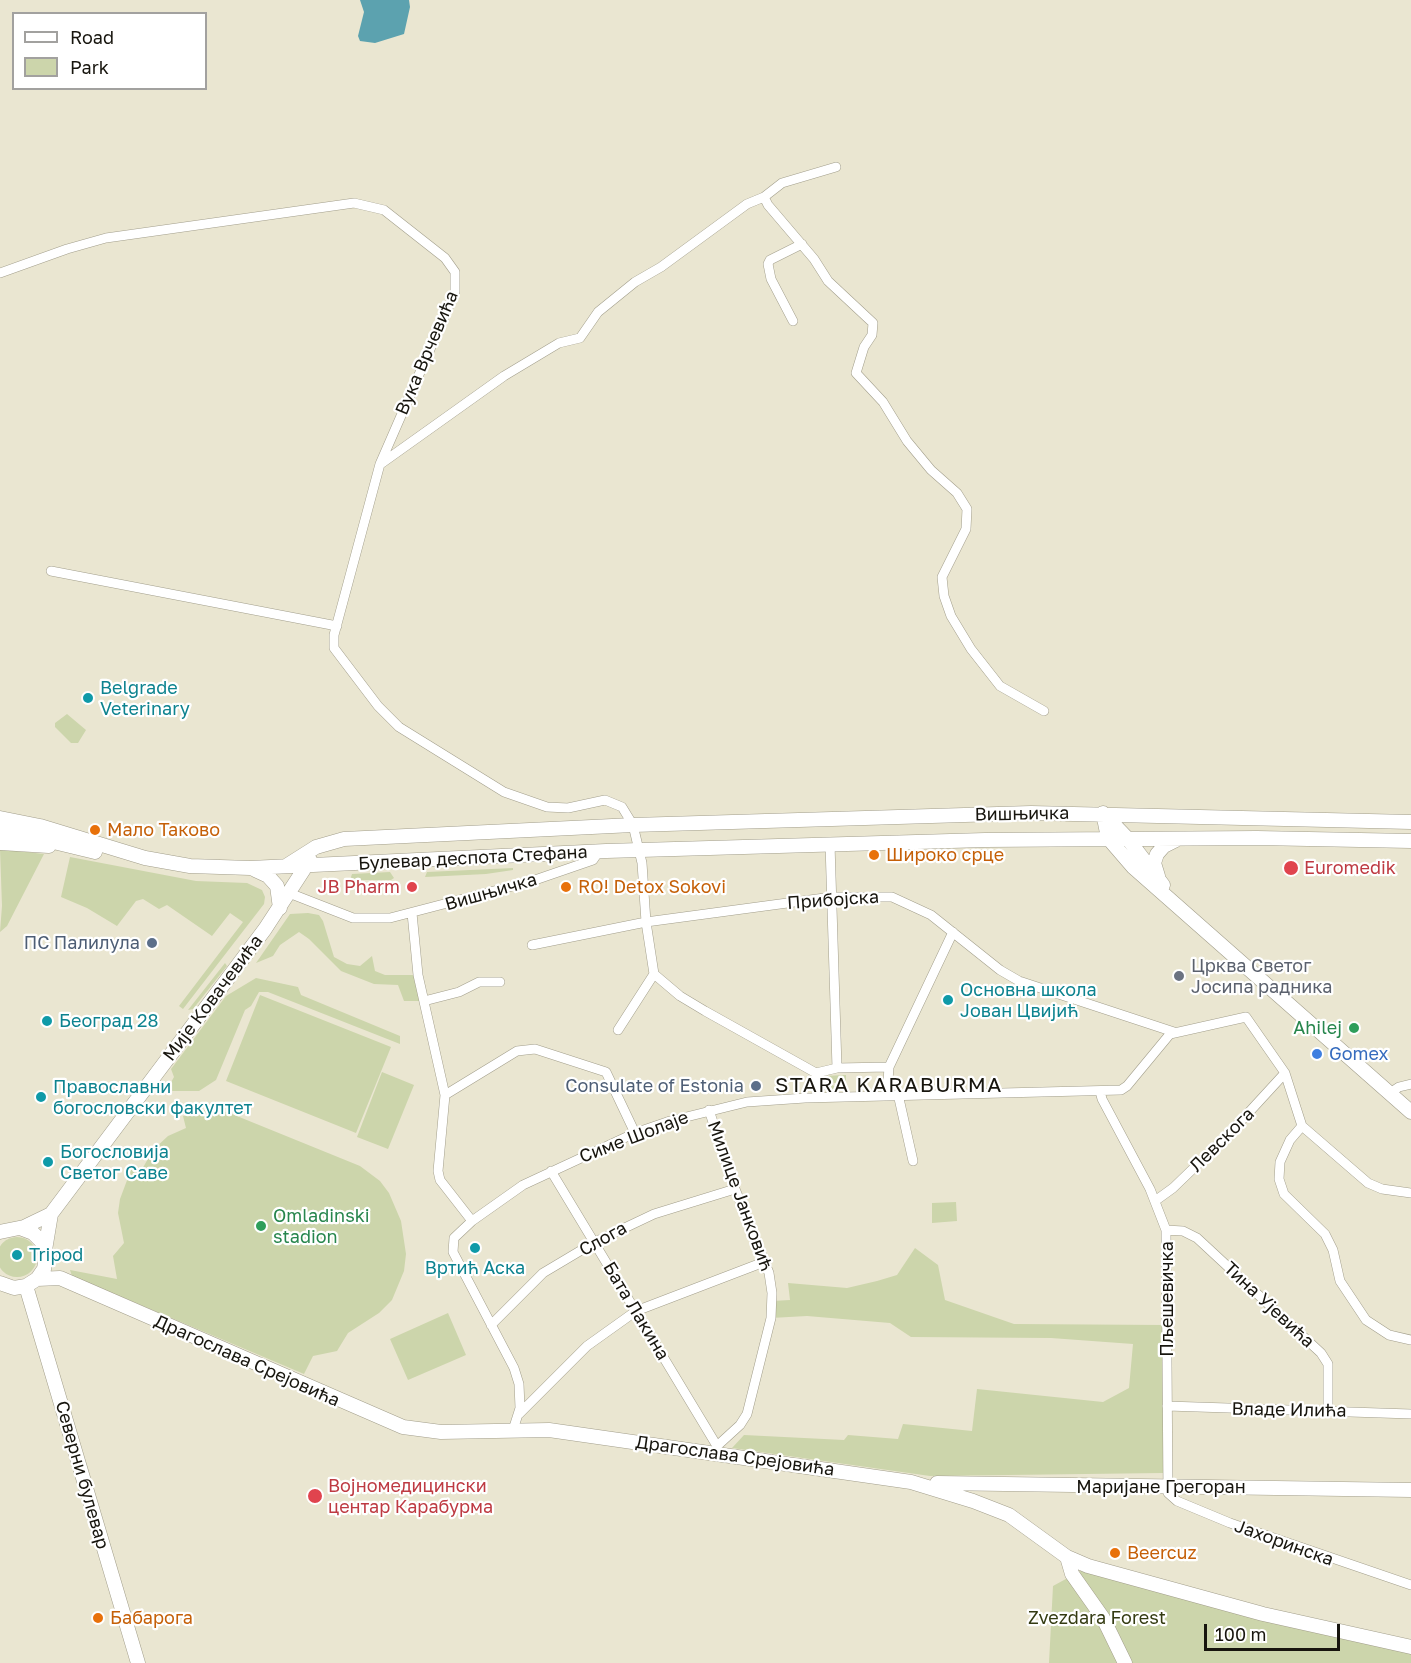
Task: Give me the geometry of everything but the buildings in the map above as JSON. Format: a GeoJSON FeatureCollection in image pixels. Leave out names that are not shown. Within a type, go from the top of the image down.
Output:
{"type":"FeatureCollection","features":[{"type":"Feature","properties":{"kind":"main road","name":"Вишњичка"},"geometry":{"type":"LineString","coordinates":[[633,825],[999,813],[1103,813],[1411,822]]}},
{"type":"Feature","properties":{"kind":"main road"},"geometry":{"type":"LineString","coordinates":[[1103,813],[1108,838],[1133,867],[1411,1112]]}},
{"type":"Feature","properties":{"kind":"main road"},"geometry":{"type":"LineString","coordinates":[[1103,813],[1128,839],[1189,916]]}},
{"type":"Feature","properties":{"kind":"main road","name":"Булевар деспота Стефана"},"geometry":{"type":"LineString","coordinates":[[0,818],[40,826],[121,853]]}},
{"type":"Feature","properties":{"kind":"main road","name":"Булевар деспота Стефана"},"geometry":{"type":"LineString","coordinates":[[281,867],[326,843],[355,838],[633,825]]}},
{"type":"Feature","properties":{"kind":"main road","name":"Булевар деспота Стефана"},"geometry":{"type":"LineString","coordinates":[[0,829],[95,852],[250,868],[640,850]]}},
{"type":"Feature","properties":{"kind":"main road","name":"Вишњичка"},"geometry":{"type":"LineString","coordinates":[[640,850],[1108,838],[1411,841]]}},
{"type":"Feature","properties":{"kind":"main road"},"geometry":{"type":"LineString","coordinates":[[1160,881],[1155,858],[1160,850],[1177,840]]}},
{"type":"Feature","properties":{"kind":"main road"},"geometry":{"type":"LineString","coordinates":[[0,843],[72,846]]}},
{"type":"Feature","properties":{"kind":"main road"},"geometry":{"type":"LineString","coordinates":[[307,866],[326,843]]}},
{"type":"Feature","properties":{"kind":"main road","name":"Мије Ковачевића"},"geometry":{"type":"LineString","coordinates":[[0,1232],[20,1228],[51,1214],[280,908],[307,866]]}},
{"type":"Feature","properties":{"kind":"main road"},"geometry":{"type":"LineString","coordinates":[[250,868],[268,876],[275,883],[280,908]]}},
{"type":"Feature","properties":{"kind":"main road","name":"Мије Ковачевића"},"geometry":{"type":"LineString","coordinates":[[32,1283],[44,1269],[51,1214]]}},
{"type":"Feature","properties":{"kind":"main road"},"geometry":{"type":"LineString","coordinates":[[20,1228],[36,1235],[60,1278]]}},
{"type":"Feature","properties":{"kind":"main road","name":"Драгослава Срејовића"},"geometry":{"type":"LineString","coordinates":[[32,1283],[60,1278],[403,1427],[441,1432],[549,1430],[716,1450],[911,1482],[1009,1515],[1067,1557],[1098,1569],[1263,1614],[1411,1647]]}},
{"type":"Feature","properties":{"kind":"main road"},"geometry":{"type":"LineString","coordinates":[[2,1286],[32,1283]]}},
{"type":"Feature","properties":{"kind":"main road","name":"Северни булевар"},"geometry":{"type":"LineString","coordinates":[[32,1283],[138,1663]]}},
{"type":"Feature","properties":{"kind":"main road","name":"Маријане Грегоран"},"geometry":{"type":"LineString","coordinates":[[911,1482],[978,1486],[1411,1490]]}},
{"type":"Feature","properties":{"kind":"main road"},"geometry":{"type":"LineString","coordinates":[[1067,1557],[1072,1574],[1103,1618],[1125,1663]]}},
{"type":"Feature","properties":{"kind":"street"},"geometry":{"type":"LineString","coordinates":[[380,464],[504,376],[559,343],[580,338],[598,312],[635,282],[661,267],[735,212],[782,183],[836,167]]}},
{"type":"Feature","properties":{"kind":"street"},"geometry":{"type":"LineString","coordinates":[[764,196],[775,214],[802,244],[828,280],[873,323],[872,335],[864,347],[856,373],[883,402],[907,441],[931,470],[957,493],[967,509],[966,529],[942,577],[944,596],[951,616],[971,649],[1000,686],[1044,711]]}},
{"type":"Feature","properties":{"kind":"street","name":"Вука Врчевића"},"geometry":{"type":"LineString","coordinates":[[0,273],[67,249],[123,235],[349,204],[370,205],[384,210],[445,258],[454,270],[456,283],[380,464],[333,639],[336,652],[378,706],[399,727],[504,792],[526,802],[568,808],[598,800],[611,801],[622,807],[633,825]]}},
{"type":"Feature","properties":{"kind":"street"},"geometry":{"type":"LineString","coordinates":[[793,321],[771,279],[768,264],[770,260],[802,244]]}},
{"type":"Feature","properties":{"kind":"street"},"geometry":{"type":"LineString","coordinates":[[51,571],[337,626]]}},
{"type":"Feature","properties":{"kind":"street"},"geometry":{"type":"LineString","coordinates":[[618,1030],[654,974],[646,922],[640,850],[633,825]]}},
{"type":"Feature","properties":{"kind":"street"},"geometry":{"type":"LineString","coordinates":[[830,844],[837,1068]]}},
{"type":"Feature","properties":{"kind":"street","name":"Вишњичка"},"geometry":{"type":"LineString","coordinates":[[412,913],[532,881],[593,860],[598,851]]}},
{"type":"Feature","properties":{"kind":"street"},"geometry":{"type":"LineString","coordinates":[[289,893],[353,918],[379,920],[412,913],[417,965],[445,1095],[438,1172],[440,1180],[472,1221]]}},
{"type":"Feature","properties":{"kind":"street","name":"Прибојска"},"geometry":{"type":"LineString","coordinates":[[532,945],[646,922],[832,897],[892,897],[932,915],[1000,970],[1019,981],[1174,1032]]}},
{"type":"Feature","properties":{"kind":"street"},"geometry":{"type":"LineString","coordinates":[[887,1095],[889,1067],[953,932]]}},
{"type":"Feature","properties":{"kind":"street"},"geometry":{"type":"LineString","coordinates":[[654,974],[705,1011],[816,1073],[837,1068],[889,1067]]}},
{"type":"Feature","properties":{"kind":"street"},"geometry":{"type":"LineString","coordinates":[[424,1001],[459,992],[479,982],[500,982]]}},
{"type":"Feature","properties":{"kind":"street"},"geometry":{"type":"LineString","coordinates":[[1174,1032],[1209,1027],[1246,1017],[1285,1073],[1302,1126],[1368,1183],[1382,1189],[1411,1193]]}},
{"type":"Feature","properties":{"kind":"street","name":"Симе Шолаје"},"geometry":{"type":"LineString","coordinates":[[491,1325],[452,1248],[454,1238],[472,1221],[523,1185],[635,1133],[709,1110],[747,1102],[898,1094],[1101,1091],[1126,1088],[1165,1039],[1174,1032]]}},
{"type":"Feature","properties":{"kind":"street"},"geometry":{"type":"LineString","coordinates":[[445,1095],[517,1051],[535,1049],[606,1072],[635,1133]]}},
{"type":"Feature","properties":{"kind":"street"},"geometry":{"type":"LineString","coordinates":[[816,1073],[817,1097]]}},
{"type":"Feature","properties":{"kind":"street","name":"Левскога"},"geometry":{"type":"LineString","coordinates":[[1155,1201],[1173,1188],[1242,1121],[1285,1073]]}},
{"type":"Feature","properties":{"kind":"street"},"geometry":{"type":"LineString","coordinates":[[1390,1093],[1399,1087],[1411,1084]]}},
{"type":"Feature","properties":{"kind":"street","name":"Пљешевичка"},"geometry":{"type":"LineString","coordinates":[[1101,1091],[1155,1201],[1166,1230],[1166,1486]]}},
{"type":"Feature","properties":{"kind":"street"},"geometry":{"type":"LineString","coordinates":[[898,1094],[913,1161]]}},
{"type":"Feature","properties":{"kind":"street","name":"Милице Јанковић"},"geometry":{"type":"LineString","coordinates":[[709,1110],[735,1189],[771,1282],[772,1300],[759,1368],[744,1420],[716,1450]]}},
{"type":"Feature","properties":{"kind":"street"},"geometry":{"type":"LineString","coordinates":[[1302,1126],[1290,1140],[1281,1162],[1279,1179],[1284,1194],[1325,1234],[1333,1250],[1340,1281],[1366,1320],[1389,1335],[1411,1340]]}},
{"type":"Feature","properties":{"kind":"street","name":"Бата Лакина"},"geometry":{"type":"LineString","coordinates":[[550,1171],[595,1242],[716,1450]]}},
{"type":"Feature","properties":{"kind":"street","name":"Слога"},"geometry":{"type":"LineString","coordinates":[[491,1325],[543,1273],[595,1242],[654,1214],[735,1189]]}},
{"type":"Feature","properties":{"kind":"street","name":"Тина Ујевића"},"geometry":{"type":"LineString","coordinates":[[1166,1230],[1183,1231],[1197,1238],[1321,1353],[1328,1364],[1328,1411]]}},
{"type":"Feature","properties":{"kind":"street"},"geometry":{"type":"LineString","coordinates":[[519,1414],[587,1346],[636,1311],[764,1262]]}},
{"type":"Feature","properties":{"kind":"street"},"geometry":{"type":"LineString","coordinates":[[491,1325],[519,1384],[519,1414],[513,1431]]}},
{"type":"Feature","properties":{"kind":"street","name":"Владе Илића"},"geometry":{"type":"LineString","coordinates":[[1167,1406],[1411,1414]]}},
{"type":"Feature","properties":{"kind":"street","name":"Јахоринска"},"geometry":{"type":"LineString","coordinates":[[1166,1486],[1168,1493],[1177,1501],[1230,1523],[1411,1586]]}},
{"type":"Feature","properties":{"kind":"green space"},"geometry":{"type":"Polygon","coordinates":[[[67,714],[86,730],[78,743],[71,743],[55,727],[55,723],[67,714]]]}},
{"type":"Feature","properties":{"kind":"green space"},"geometry":{"type":"Polygon","coordinates":[[[0,849],[44,854],[7,926],[0,932],[2,906],[0,849]]]}},
{"type":"Feature","properties":{"kind":"green space"},"geometry":{"type":"Polygon","coordinates":[[[70,857],[196,881],[247,883],[262,890],[265,897],[264,904],[183,1009],[179,1006],[243,922],[230,913],[212,936],[167,905],[159,909],[143,899],[136,901],[117,926],[87,908],[61,897],[70,857]]]}},
{"type":"Feature","properties":{"kind":"green space"},"geometry":{"type":"Polygon","coordinates":[[[513,868],[513,870],[486,874],[425,877],[427,872],[513,868]]]}},
{"type":"Feature","properties":{"kind":"green space"},"geometry":{"type":"Polygon","coordinates":[[[390,872],[394,878],[391,880],[350,880],[352,874],[390,872]]]}},
{"type":"Feature","properties":{"kind":"green space"},"geometry":{"type":"Polygon","coordinates":[[[290,914],[319,915],[323,921],[334,957],[347,964],[360,966],[372,956],[375,971],[385,975],[418,975],[424,1001],[404,1001],[398,985],[374,984],[341,971],[299,932],[280,945],[273,956],[256,963],[290,914]]]}},
{"type":"Feature","properties":{"kind":"green space"},"geometry":{"type":"Polygon","coordinates":[[[225,963],[227,966],[193,1009],[188,1010],[225,963]]]}},
{"type":"Feature","properties":{"kind":"green space"},"geometry":{"type":"Polygon","coordinates":[[[256,978],[298,987],[301,995],[400,1036],[400,1044],[268,992],[259,992],[251,1006],[245,1010],[216,1080],[199,1091],[166,1091],[174,1077],[171,1069],[226,996],[256,978]]]}},
{"type":"Feature","properties":{"kind":"green space"},"geometry":{"type":"Polygon","coordinates":[[[260,995],[391,1047],[356,1133],[226,1081],[260,995]]]}},
{"type":"Feature","properties":{"kind":"green space"},"geometry":{"type":"Polygon","coordinates":[[[382,1072],[414,1085],[388,1149],[357,1137],[382,1072]]]}},
{"type":"Feature","properties":{"kind":"green space"},"geometry":{"type":"Polygon","coordinates":[[[846,1075],[846,1081],[841,1083],[834,1083],[823,1076],[846,1075]]]}},
{"type":"Feature","properties":{"kind":"green space"},"geometry":{"type":"Polygon","coordinates":[[[821,1078],[834,1086],[845,1084],[848,1090],[822,1090],[821,1078]]]}},
{"type":"Feature","properties":{"kind":"green space","name":"Omladinski stadion"},"geometry":{"type":"Polygon","coordinates":[[[205,1110],[227,1112],[360,1166],[380,1181],[389,1193],[401,1221],[406,1254],[404,1271],[392,1300],[379,1313],[348,1333],[337,1351],[313,1356],[304,1374],[72,1276],[70,1270],[117,1279],[113,1256],[124,1243],[118,1213],[120,1199],[132,1167],[141,1171],[153,1150],[168,1136],[186,1128],[183,1116],[205,1110]]]}},
{"type":"Feature","properties":{"kind":"green space"},"geometry":{"type":"Polygon","coordinates":[[[956,1202],[957,1221],[932,1223],[932,1203],[956,1202]]]}},
{"type":"Feature","properties":{"kind":"green space"},"geometry":{"type":"Polygon","coordinates":[[[17,1237],[24,1239],[31,1243],[37,1257],[35,1264],[31,1271],[24,1275],[17,1277],[10,1275],[3,1271],[-1,1264],[-1,1250],[3,1243],[10,1239],[17,1237]]]}},
{"type":"Feature","properties":{"kind":"green space"},"geometry":{"type":"Polygon","coordinates":[[[915,1248],[938,1265],[945,1300],[1014,1324],[1164,1325],[1163,1473],[930,1476],[732,1448],[744,1435],[844,1440],[848,1435],[898,1439],[903,1424],[972,1431],[977,1389],[1103,1402],[1129,1388],[1133,1344],[1051,1338],[911,1337],[890,1323],[807,1316],[771,1318],[772,1301],[790,1300],[788,1283],[847,1288],[877,1281],[897,1275],[915,1248]]]}},
{"type":"Feature","properties":{"kind":"green space"},"geometry":{"type":"Polygon","coordinates":[[[448,1313],[466,1355],[408,1380],[390,1339],[448,1313]]]}},
{"type":"Feature","properties":{"kind":"green space","name":"Zvezdara Forest"},"geometry":{"type":"Polygon","coordinates":[[[1086,1568],[1411,1651],[1411,1663],[1049,1663],[1053,1586],[1086,1568]]]}},
{"type":"Feature","properties":{"kind":"water"},"geometry":{"type":"Polygon","coordinates":[[[360,0],[409,0],[410,7],[404,34],[375,43],[360,41],[358,36],[364,12],[360,0]]]}},
{"type":"Feature","properties":{"kind":"place","name":"Belgrade Veterinary"},"geometry":{"type":"Point","coordinates":[88,698]}},
{"type":"Feature","properties":{"kind":"place","name":"Мало Таково"},"geometry":{"type":"Point","coordinates":[95,830]}},
{"type":"Feature","properties":{"kind":"place","name":"Широко срце"},"geometry":{"type":"Point","coordinates":[874,855]}},
{"type":"Feature","properties":{"kind":"place","name":"Euromedik"},"geometry":{"type":"Point","coordinates":[1291,868]}},
{"type":"Feature","properties":{"kind":"place","name":"JB Pharm"},"geometry":{"type":"Point","coordinates":[412,887]}},
{"type":"Feature","properties":{"kind":"place","name":"RO! Detox Sokovi"},"geometry":{"type":"Point","coordinates":[566,887]}},
{"type":"Feature","properties":{"kind":"place","name":"ПС Палилула"},"geometry":{"type":"Point","coordinates":[152,943]}},
{"type":"Feature","properties":{"kind":"place","name":"Црква Светог Јосипа радника"},"geometry":{"type":"Point","coordinates":[1179,976]}},
{"type":"Feature","properties":{"kind":"place","name":"Основна школа Јован Цвијић"},"geometry":{"type":"Point","coordinates":[948,1000]}},
{"type":"Feature","properties":{"kind":"place","name":"Београд 28"},"geometry":{"type":"Point","coordinates":[47,1021]}},
{"type":"Feature","properties":{"kind":"place","name":"Ahilej"},"geometry":{"type":"Point","coordinates":[1354,1028]}},
{"type":"Feature","properties":{"kind":"place","name":"Gomex"},"geometry":{"type":"Point","coordinates":[1317,1054]}},
{"type":"Feature","properties":{"kind":"place","name":"Consulate of Estonia"},"geometry":{"type":"Point","coordinates":[756,1086]}},
{"type":"Feature","properties":{"kind":"place","name":"Православни богословски факултет"},"geometry":{"type":"Point","coordinates":[41,1097]}},
{"type":"Feature","properties":{"kind":"place","name":"Богословија Светог Саве"},"geometry":{"type":"Point","coordinates":[48,1162]}},
{"type":"Feature","properties":{"kind":"place","name":"Omladinski stadion"},"geometry":{"type":"Point","coordinates":[261,1226]}},
{"type":"Feature","properties":{"kind":"place","name":"Вртић Аска"},"geometry":{"type":"Point","coordinates":[475,1248]}},
{"type":"Feature","properties":{"kind":"place","name":"Tripod"},"geometry":{"type":"Point","coordinates":[17,1255]}},
{"type":"Feature","properties":{"kind":"place","name":"Војномедицински центар Карабурма"},"geometry":{"type":"Point","coordinates":[315,1496]}},
{"type":"Feature","properties":{"kind":"place","name":"Beercuz"},"geometry":{"type":"Point","coordinates":[1115,1553]}},
{"type":"Feature","properties":{"kind":"place","name":"Бабарога"},"geometry":{"type":"Point","coordinates":[98,1618]}},
{"type":"Feature","properties":{"kind":"district","name":"STARA KARABURMA"},"geometry":{"type":"Point","coordinates":[889,1085]}}]}
